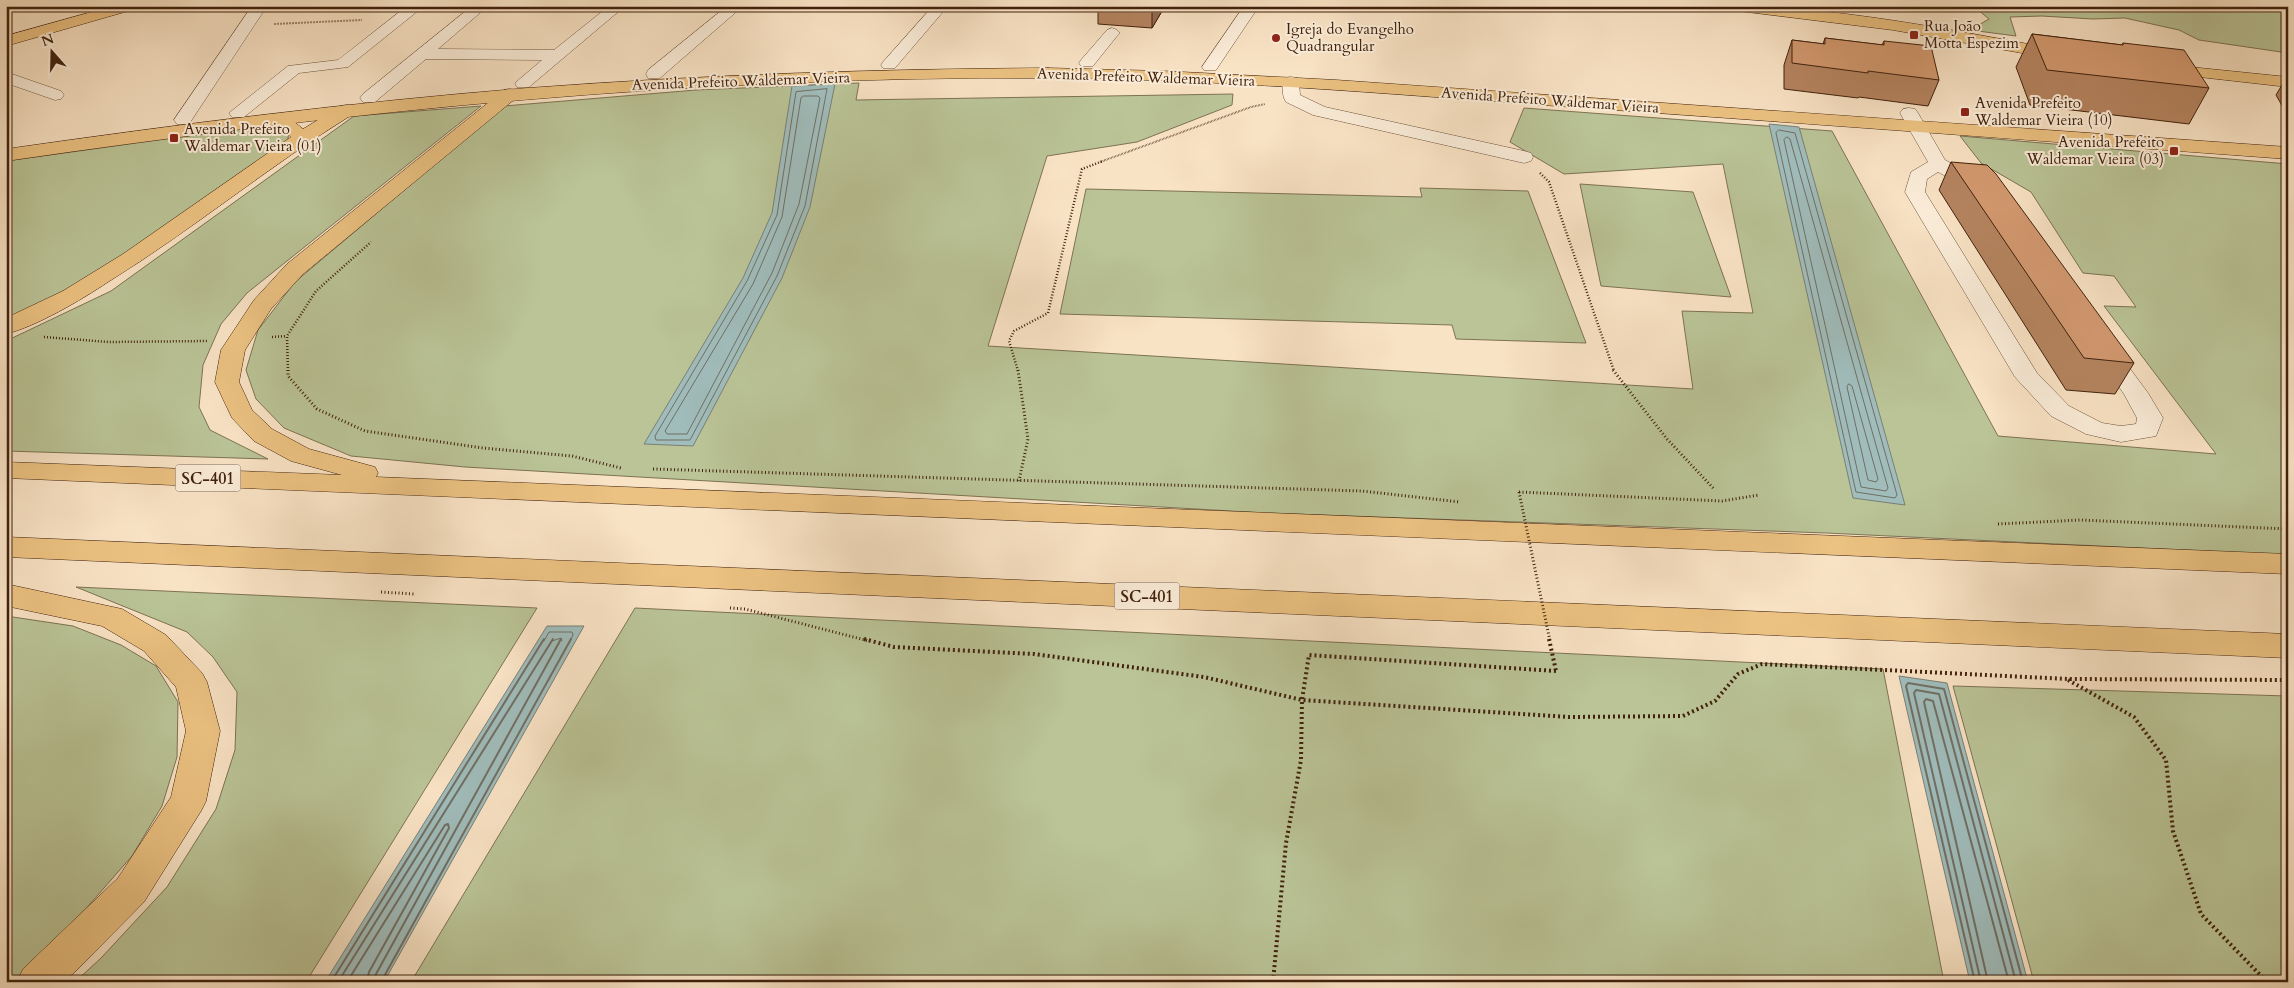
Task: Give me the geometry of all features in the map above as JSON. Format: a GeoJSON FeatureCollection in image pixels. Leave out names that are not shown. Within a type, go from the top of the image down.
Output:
{"type":"FeatureCollection","features":[{"type":"Feature","properties":{"kind":"main road"},"geometry":{"type":"LineString","coordinates":[[6,41],[130,6]]}},
{"type":"Feature","properties":{"kind":"main road"},"geometry":{"type":"LineString","coordinates":[[1732,6],[1893,25],[2079,58]]}},
{"type":"Feature","properties":{"kind":"main road","name":"Avenida Prefeito Waldemar Vieira"},"geometry":{"type":"LineString","coordinates":[[6,145],[48,144],[654,74],[889,65],[1210,67],[1358,75],[1912,119],[2288,153]]}},
{"type":"Feature","properties":{"kind":"main road","name":"Avenida Prefeito Waldemar Vieira"},"geometry":{"type":"LineString","coordinates":[[6,155],[48,144],[183,120],[369,98],[516,89],[748,79],[984,74],[1095,67],[1292,90],[1885,117]]}},
{"type":"Feature","properties":{"kind":"main road"},"geometry":{"type":"LineString","coordinates":[[2144,67],[2288,82]]}},
{"type":"Feature","properties":{"kind":"main road"},"geometry":{"type":"LineString","coordinates":[[409,486],[300,455],[263,435],[241,413],[227,382],[233,350],[262,305],[295,269],[516,89]]}},
{"type":"Feature","properties":{"kind":"main road"},"geometry":{"type":"LineString","coordinates":[[6,327],[71,296],[131,259],[301,138],[369,98]]}},
{"type":"Feature","properties":{"kind":"main road"},"geometry":{"type":"LineString","coordinates":[[279,118],[292,127],[301,138]]}},
{"type":"Feature","properties":{"kind":"main road","name":"Avenida Prefeito Waldemar Vieira"},"geometry":{"type":"LineString","coordinates":[[1912,119],[2288,139]]}},
{"type":"Feature","properties":{"kind":"main road","name":"SC-401"},"geometry":{"type":"LineString","coordinates":[[6,470],[2288,564]]}},
{"type":"Feature","properties":{"kind":"main road","name":"SC-401"},"geometry":{"type":"LineString","coordinates":[[6,547],[2288,646]]}},
{"type":"Feature","properties":{"kind":"main road"},"geometry":{"type":"LineString","coordinates":[[6,595],[111,617],[155,643],[191,682],[203,731],[188,801],[131,890],[38,982]]}},
{"type":"Feature","properties":{"kind":"street"},"geometry":{"type":"LineString","coordinates":[[6,9],[11,6]]}},
{"type":"Feature","properties":{"kind":"street"},"geometry":{"type":"LineString","coordinates":[[183,120],[260,6]]}},
{"type":"Feature","properties":{"kind":"street"},"geometry":{"type":"LineString","coordinates":[[238,113],[294,69],[342,64],[416,6]]}},
{"type":"Feature","properties":{"kind":"street"},"geometry":{"type":"LineString","coordinates":[[369,98],[481,6]]}},
{"type":"Feature","properties":{"kind":"street"},"geometry":{"type":"LineString","coordinates":[[516,89],[618,6]]}},
{"type":"Feature","properties":{"kind":"street"},"geometry":{"type":"LineString","coordinates":[[654,74],[736,6]]}},
{"type":"Feature","properties":{"kind":"street"},"geometry":{"type":"LineString","coordinates":[[889,65],[941,6]]}},
{"type":"Feature","properties":{"kind":"street"},"geometry":{"type":"LineString","coordinates":[[1210,67],[1252,6]]}},
{"type":"Feature","properties":{"kind":"street"},"geometry":{"type":"LineString","coordinates":[[1095,67],[1112,33]]}},
{"type":"Feature","properties":{"kind":"street"},"geometry":{"type":"LineString","coordinates":[[423,54],[558,55]]}},
{"type":"Feature","properties":{"kind":"street"},"geometry":{"type":"LineString","coordinates":[[6,77],[55,95]]}},
{"type":"Feature","properties":{"kind":"street"},"geometry":{"type":"LineString","coordinates":[[1292,90],[1319,111],[1524,157]]}},
{"type":"Feature","properties":{"kind":"street"},"geometry":{"type":"LineString","coordinates":[[1912,119],[1938,164],[1979,185],[1995,200]]}},
{"type":"Feature","properties":{"kind":"street"},"geometry":{"type":"LineString","coordinates":[[1938,164],[1918,176],[1915,192],[2027,377],[2060,411],[2095,429],[2121,434],[2147,430],[2150,418],[2146,410],[2136,393],[2089,329]]}},
{"type":"Feature","properties":{"kind":"path"},"geometry":{"type":"LineString","coordinates":[[248,25],[401,18]]}},
{"type":"Feature","properties":{"kind":"path"},"geometry":{"type":"LineString","coordinates":[[1019,481],[1028,439],[1020,376],[1009,341],[1014,330],[1048,313],[1082,169],[1292,90]]}},
{"type":"Feature","properties":{"kind":"path"},"geometry":{"type":"LineString","coordinates":[[1524,157],[1550,182],[1611,368],[1667,439],[1714,489]]}},
{"type":"Feature","properties":{"kind":"path"},"geometry":{"type":"LineString","coordinates":[[35,335],[53,339],[109,342],[214,341]]}},
{"type":"Feature","properties":{"kind":"path"},"geometry":{"type":"LineString","coordinates":[[287,336],[288,376],[317,409],[365,431],[483,448],[572,456],[628,469]]}},
{"type":"Feature","properties":{"kind":"path"},"geometry":{"type":"LineString","coordinates":[[648,469],[1362,491]]}},
{"type":"Feature","properties":{"kind":"path"},"geometry":{"type":"LineString","coordinates":[[1273,982],[1286,843],[1301,760],[1302,700],[1309,655],[1556,671],[1519,492],[1722,501],[1759,495]]}},
{"type":"Feature","properties":{"kind":"path"},"geometry":{"type":"LineString","coordinates":[[1996,524],[2080,520],[2288,529]]}},
{"type":"Feature","properties":{"kind":"path"},"geometry":{"type":"LineString","coordinates":[[373,592],[421,594]]}},
{"type":"Feature","properties":{"kind":"path"},"geometry":{"type":"LineString","coordinates":[[727,607],[745,609],[894,647],[1034,654],[1204,677],[1302,700],[1568,717],[1683,716],[1715,701],[1738,674],[1762,664],[2068,679],[2288,680]]}},
{"type":"Feature","properties":{"kind":"path"},"geometry":{"type":"LineString","coordinates":[[2068,679],[2134,716],[2166,760],[2173,831],[2201,914],[2267,982]]}},
{"type":"Feature","properties":{"kind":"green space"},"geometry":{"type":"Polygon","coordinates":[[[1968,6],[2288,6],[2288,53],[2199,40],[2179,30],[2125,18],[2010,17],[2016,36],[1970,30],[1989,19],[1977,9],[1968,6]]]}},
{"type":"Feature","properties":{"kind":"green space"},"geometry":{"type":"Polygon","coordinates":[[[859,83],[856,100],[1233,94],[1232,105],[1137,142],[1047,156],[988,346],[1693,389],[1682,311],[1753,313],[1723,164],[1564,174],[1510,142],[1524,108],[1832,131],[1998,436],[2216,454],[2104,306],[2136,307],[2114,276],[2083,273],[2031,192],[1981,163],[1960,136],[2288,164],[2288,555],[1826,533],[1266,513],[465,467],[351,456],[284,428],[256,399],[246,370],[258,330],[295,282],[504,106],[696,90],[859,83]]]}},
{"type":"Feature","properties":{"kind":"green space"},"geometry":{"type":"Polygon","coordinates":[[[481,106],[247,293],[221,324],[203,365],[199,407],[210,430],[268,459],[6,451],[6,341],[111,291],[354,116],[481,106]]]}},
{"type":"Feature","properties":{"kind":"green space"},"geometry":{"type":"Polygon","coordinates":[[[260,126],[289,133],[287,143],[91,277],[6,321],[6,161],[260,126]]]}},
{"type":"Feature","properties":{"kind":"green space"},"geometry":{"type":"Polygon","coordinates":[[[1580,184],[1693,192],[1731,297],[1601,286],[1580,184]]]}},
{"type":"Feature","properties":{"kind":"green space"},"geometry":{"type":"Polygon","coordinates":[[[1420,188],[1528,191],[1586,343],[1456,339],[1452,325],[1060,314],[1086,189],[1422,197],[1420,188]]]}},
{"type":"Feature","properties":{"kind":"green space"},"geometry":{"type":"Polygon","coordinates":[[[76,587],[537,608],[306,982],[75,982],[101,958],[167,887],[216,809],[235,750],[237,692],[213,657],[187,632],[76,587]]]}},
{"type":"Feature","properties":{"kind":"green space"},"geometry":{"type":"Polygon","coordinates":[[[635,608],[1883,669],[1944,982],[411,982],[635,608]]]}},
{"type":"Feature","properties":{"kind":"green space"},"geometry":{"type":"Polygon","coordinates":[[[6,616],[73,626],[121,645],[156,666],[178,702],[177,757],[162,806],[132,856],[55,944],[12,982],[6,982],[6,616]]]}},
{"type":"Feature","properties":{"kind":"green space"},"geometry":{"type":"Polygon","coordinates":[[[1953,686],[2288,696],[2288,982],[2034,982],[1953,686]]]}},
{"type":"Feature","properties":{"kind":"water"},"geometry":{"type":"Polygon","coordinates":[[[835,84],[810,207],[782,278],[693,446],[644,444],[743,278],[772,213],[792,86],[835,84]]]}},
{"type":"Feature","properties":{"kind":"water"},"geometry":{"type":"Polygon","coordinates":[[[1769,124],[1799,127],[1905,505],[1853,498],[1769,124]]]}},
{"type":"Feature","properties":{"kind":"water"},"geometry":{"type":"Polygon","coordinates":[[[547,626],[584,626],[384,982],[325,982],[547,626]]]}},
{"type":"Feature","properties":{"kind":"water"},"geometry":{"type":"Polygon","coordinates":[[[1899,676],[1947,683],[2028,982],[1970,982],[1899,676]]]}},
{"type":"Feature","properties":{"kind":"building"},"geometry":{"type":"Polygon","coordinates":[[[1113,6],[1154,6],[1152,9],[1113,6]]]}},
{"type":"Feature","properties":{"kind":"building"},"geometry":{"type":"Polygon","coordinates":[[[2032,34],[2184,50],[2209,88],[2047,70],[2032,34]]]}},
{"type":"Feature","properties":{"kind":"building"},"geometry":{"type":"Polygon","coordinates":[[[1825,38],[1884,45],[1884,41],[1931,46],[1939,80],[1792,63],[1792,40],[1825,44],[1825,38]]]}},
{"type":"Feature","properties":{"kind":"building"},"geometry":{"type":"Polygon","coordinates":[[[1951,162],[1987,165],[1996,174],[2134,363],[2084,358],[1951,162]]]}},
{"type":"Feature","properties":{"kind":"place","name":"Rua João Motta Espezim"},"geometry":{"type":"Point","coordinates":[1914,35]}},
{"type":"Feature","properties":{"kind":"place","name":"Igreja do Evangelho Quadrangular"},"geometry":{"type":"Point","coordinates":[1276,38]}},
{"type":"Feature","properties":{"kind":"place","name":"Avenida Prefeito Waldemar Vieira (10)"},"geometry":{"type":"Point","coordinates":[1965,112]}},
{"type":"Feature","properties":{"kind":"place","name":"Avenida Prefeito Waldemar Vieira (01)"},"geometry":{"type":"Point","coordinates":[174,138]}},
{"type":"Feature","properties":{"kind":"place","name":"Avenida Prefeito Waldemar Vieira (03)"},"geometry":{"type":"Point","coordinates":[2174,151]}}]}
